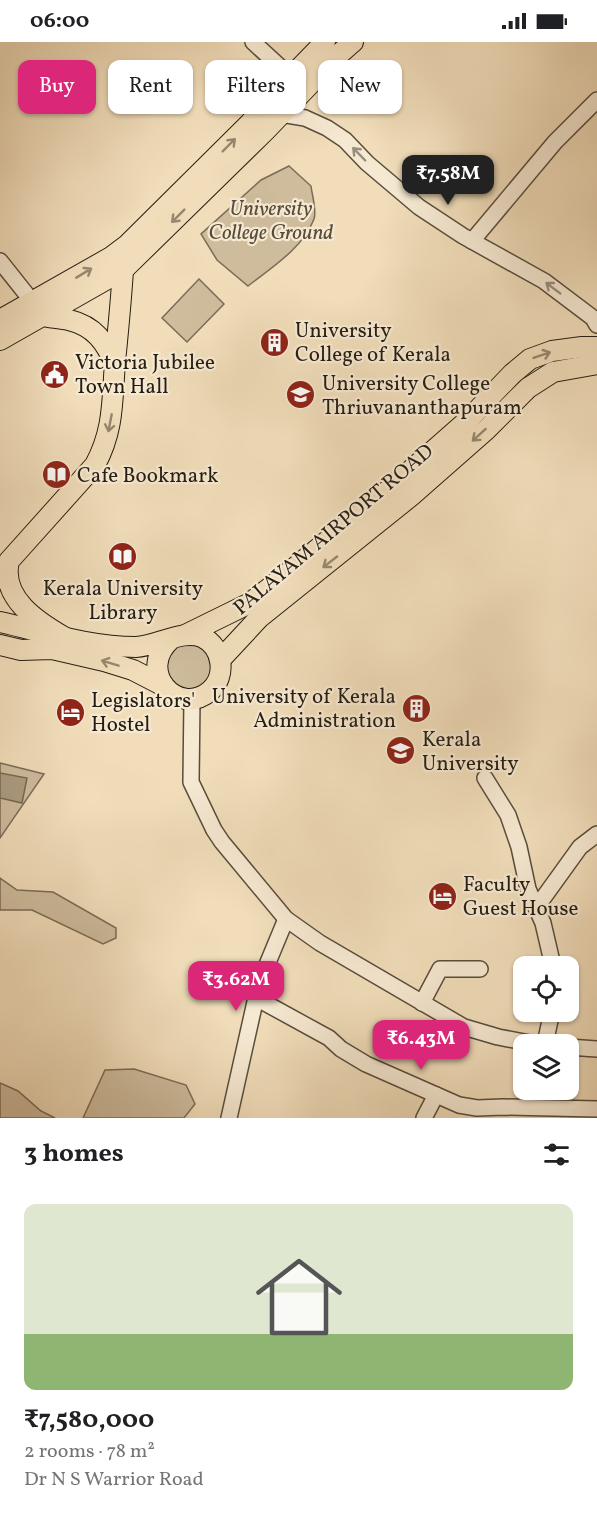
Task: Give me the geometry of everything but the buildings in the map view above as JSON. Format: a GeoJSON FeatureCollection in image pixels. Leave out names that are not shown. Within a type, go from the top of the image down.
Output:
{"type":"FeatureCollection","features":[{"type":"Feature","properties":{"kind":"main road"},"geometry":{"type":"LineString","coordinates":[[306,62],[326,42]]}},
{"type":"Feature","properties":{"kind":"main road"},"geometry":{"type":"LineString","coordinates":[[306,88],[353,42]]}},
{"type":"Feature","properties":{"kind":"main road"},"geometry":{"type":"LineString","coordinates":[[0,340],[127,245],[258,114]]}},
{"type":"Feature","properties":{"kind":"main road"},"geometry":{"type":"LineString","coordinates":[[0,320],[39,309],[123,270],[281,114]]}},
{"type":"Feature","properties":{"kind":"main road"},"geometry":{"type":"LineString","coordinates":[[58,643],[10,599],[2,578],[3,570],[99,458],[108,434],[114,404],[123,270]]}},
{"type":"Feature","properties":{"kind":"main road"},"geometry":{"type":"LineString","coordinates":[[39,309],[93,330],[104,341],[115,365]]}},
{"type":"Feature","properties":{"kind":"main road","name":"PALAYAM AIRPORT ROAD"},"geometry":{"type":"LineString","coordinates":[[58,643],[123,647],[153,645],[178,637],[250,603],[376,501],[468,420],[530,359],[552,351],[597,347]]}},
{"type":"Feature","properties":{"kind":"main road","name":"PALAYAM AIRPORT ROAD"},"geometry":{"type":"LineString","coordinates":[[220,660],[259,618],[411,496],[486,430],[528,388],[553,372],[597,364]]}},
{"type":"Feature","properties":{"kind":"main road"},"geometry":{"type":"LineString","coordinates":[[0,622],[133,670],[164,686]]}},
{"type":"Feature","properties":{"kind":"main road"},"geometry":{"type":"LineString","coordinates":[[0,634],[58,643]]}},
{"type":"Feature","properties":{"kind":"main road"},"geometry":{"type":"LineString","coordinates":[[178,637],[203,638],[211,643],[220,660],[220,676],[216,685],[201,697],[181,698],[171,693],[158,676],[156,666],[158,655],[164,646],[178,637]]}},
{"type":"Feature","properties":{"kind":"main road"},"geometry":{"type":"LineString","coordinates":[[0,645],[21,650],[58,643]]}},
{"type":"Feature","properties":{"kind":"street"},"geometry":{"type":"LineString","coordinates":[[254,42],[273,60]]}},
{"type":"Feature","properties":{"kind":"street"},"geometry":{"type":"LineString","coordinates":[[472,241],[555,142],[597,100]]}},
{"type":"Feature","properties":{"kind":"street"},"geometry":{"type":"LineString","coordinates":[[281,114],[305,118],[327,128],[345,140],[367,163],[419,207],[472,241],[544,281],[593,318],[597,325]]}},
{"type":"Feature","properties":{"kind":"street"},"geometry":{"type":"LineString","coordinates":[[0,261],[39,309]]}},
{"type":"Feature","properties":{"kind":"street"},"geometry":{"type":"LineString","coordinates":[[192,699],[191,782],[222,842],[286,919],[320,943],[464,1027],[513,1040]]}},
{"type":"Feature","properties":{"kind":"street"},"geometry":{"type":"LineString","coordinates":[[485,778],[508,815],[519,847],[528,889],[543,923],[551,956]]}},
{"type":"Feature","properties":{"kind":"street"},"geometry":{"type":"LineString","coordinates":[[536,908],[580,847],[597,834]]}},
{"type":"Feature","properties":{"kind":"street"},"geometry":{"type":"LineString","coordinates":[[229,1118],[259,984],[286,919]]}},
{"type":"Feature","properties":{"kind":"street"},"geometry":{"type":"LineString","coordinates":[[422,1003],[440,969],[480,969]]}},
{"type":"Feature","properties":{"kind":"street"},"geometry":{"type":"LineString","coordinates":[[256,998],[329,1038],[366,1064],[459,1105],[477,1108],[597,1109]]}},
{"type":"Feature","properties":{"kind":"street"},"geometry":{"type":"LineString","coordinates":[[579,1047],[597,1048]]}},
{"type":"Feature","properties":{"kind":"street"},"geometry":{"type":"LineString","coordinates":[[424,1118],[436,1095]]}},
{"type":"Feature","properties":{"kind":"green space","name":"University College Ground"},"geometry":{"type":"Polygon","coordinates":[[[289,166],[311,186],[315,207],[314,219],[294,248],[248,286],[217,260],[201,234],[261,180],[289,166]]]}},
{"type":"Feature","properties":{"kind":"green space"},"geometry":{"type":"Polygon","coordinates":[[[199,279],[224,304],[187,342],[162,318],[199,279]]]}},
{"type":"Feature","properties":{"kind":"green space"},"geometry":{"type":"Polygon","coordinates":[[[176,642],[208,645],[214,676],[201,687],[191,690],[184,689],[178,686],[169,675],[167,654],[176,642]]]}},
{"type":"Feature","properties":{"kind":"green space"},"geometry":{"type":"Polygon","coordinates":[[[0,763],[44,774],[0,838],[0,763]]]}},
{"type":"Feature","properties":{"kind":"green space"},"geometry":{"type":"Polygon","coordinates":[[[0,878],[17,890],[53,892],[116,928],[116,938],[103,944],[32,910],[0,910],[0,878]]]}},
{"type":"Feature","properties":{"kind":"green space"},"geometry":{"type":"Polygon","coordinates":[[[134,1069],[186,1085],[195,1104],[184,1118],[83,1118],[105,1070],[134,1069]]]}},
{"type":"Feature","properties":{"kind":"green space"},"geometry":{"type":"Polygon","coordinates":[[[0,1083],[18,1091],[41,1111],[55,1118],[0,1118],[0,1083]]]}},
{"type":"Feature","properties":{"kind":"shaded area"},"geometry":{"type":"Polygon","coordinates":[[[0,773],[27,778],[22,803],[0,798],[0,773]]]}},
{"type":"Feature","properties":{"kind":"place","name":"University College of Kerala"},"geometry":{"type":"Point","coordinates":[274,342]}},
{"type":"Feature","properties":{"kind":"place","name":"Victoria Jubilee Town Hall"},"geometry":{"type":"Point","coordinates":[54,374]}},
{"type":"Feature","properties":{"kind":"place","name":"University College Thriuvananthapuram"},"geometry":{"type":"Point","coordinates":[301,395]}},
{"type":"Feature","properties":{"kind":"place","name":"Cafe Bookmark"},"geometry":{"type":"Point","coordinates":[56,475]}},
{"type":"Feature","properties":{"kind":"place","name":"Kerala University Library"},"geometry":{"type":"Point","coordinates":[123,557]}},
{"type":"Feature","properties":{"kind":"place","name":"University of Kerala Administration"},"geometry":{"type":"Point","coordinates":[417,708]}},
{"type":"Feature","properties":{"kind":"place","name":"Legislators' Hostel"},"geometry":{"type":"Point","coordinates":[70,712]}},
{"type":"Feature","properties":{"kind":"place","name":"Kerala University"},"geometry":{"type":"Point","coordinates":[401,751]}},
{"type":"Feature","properties":{"kind":"place","name":"Faculty Guest House"},"geometry":{"type":"Point","coordinates":[442,896]}}]}
